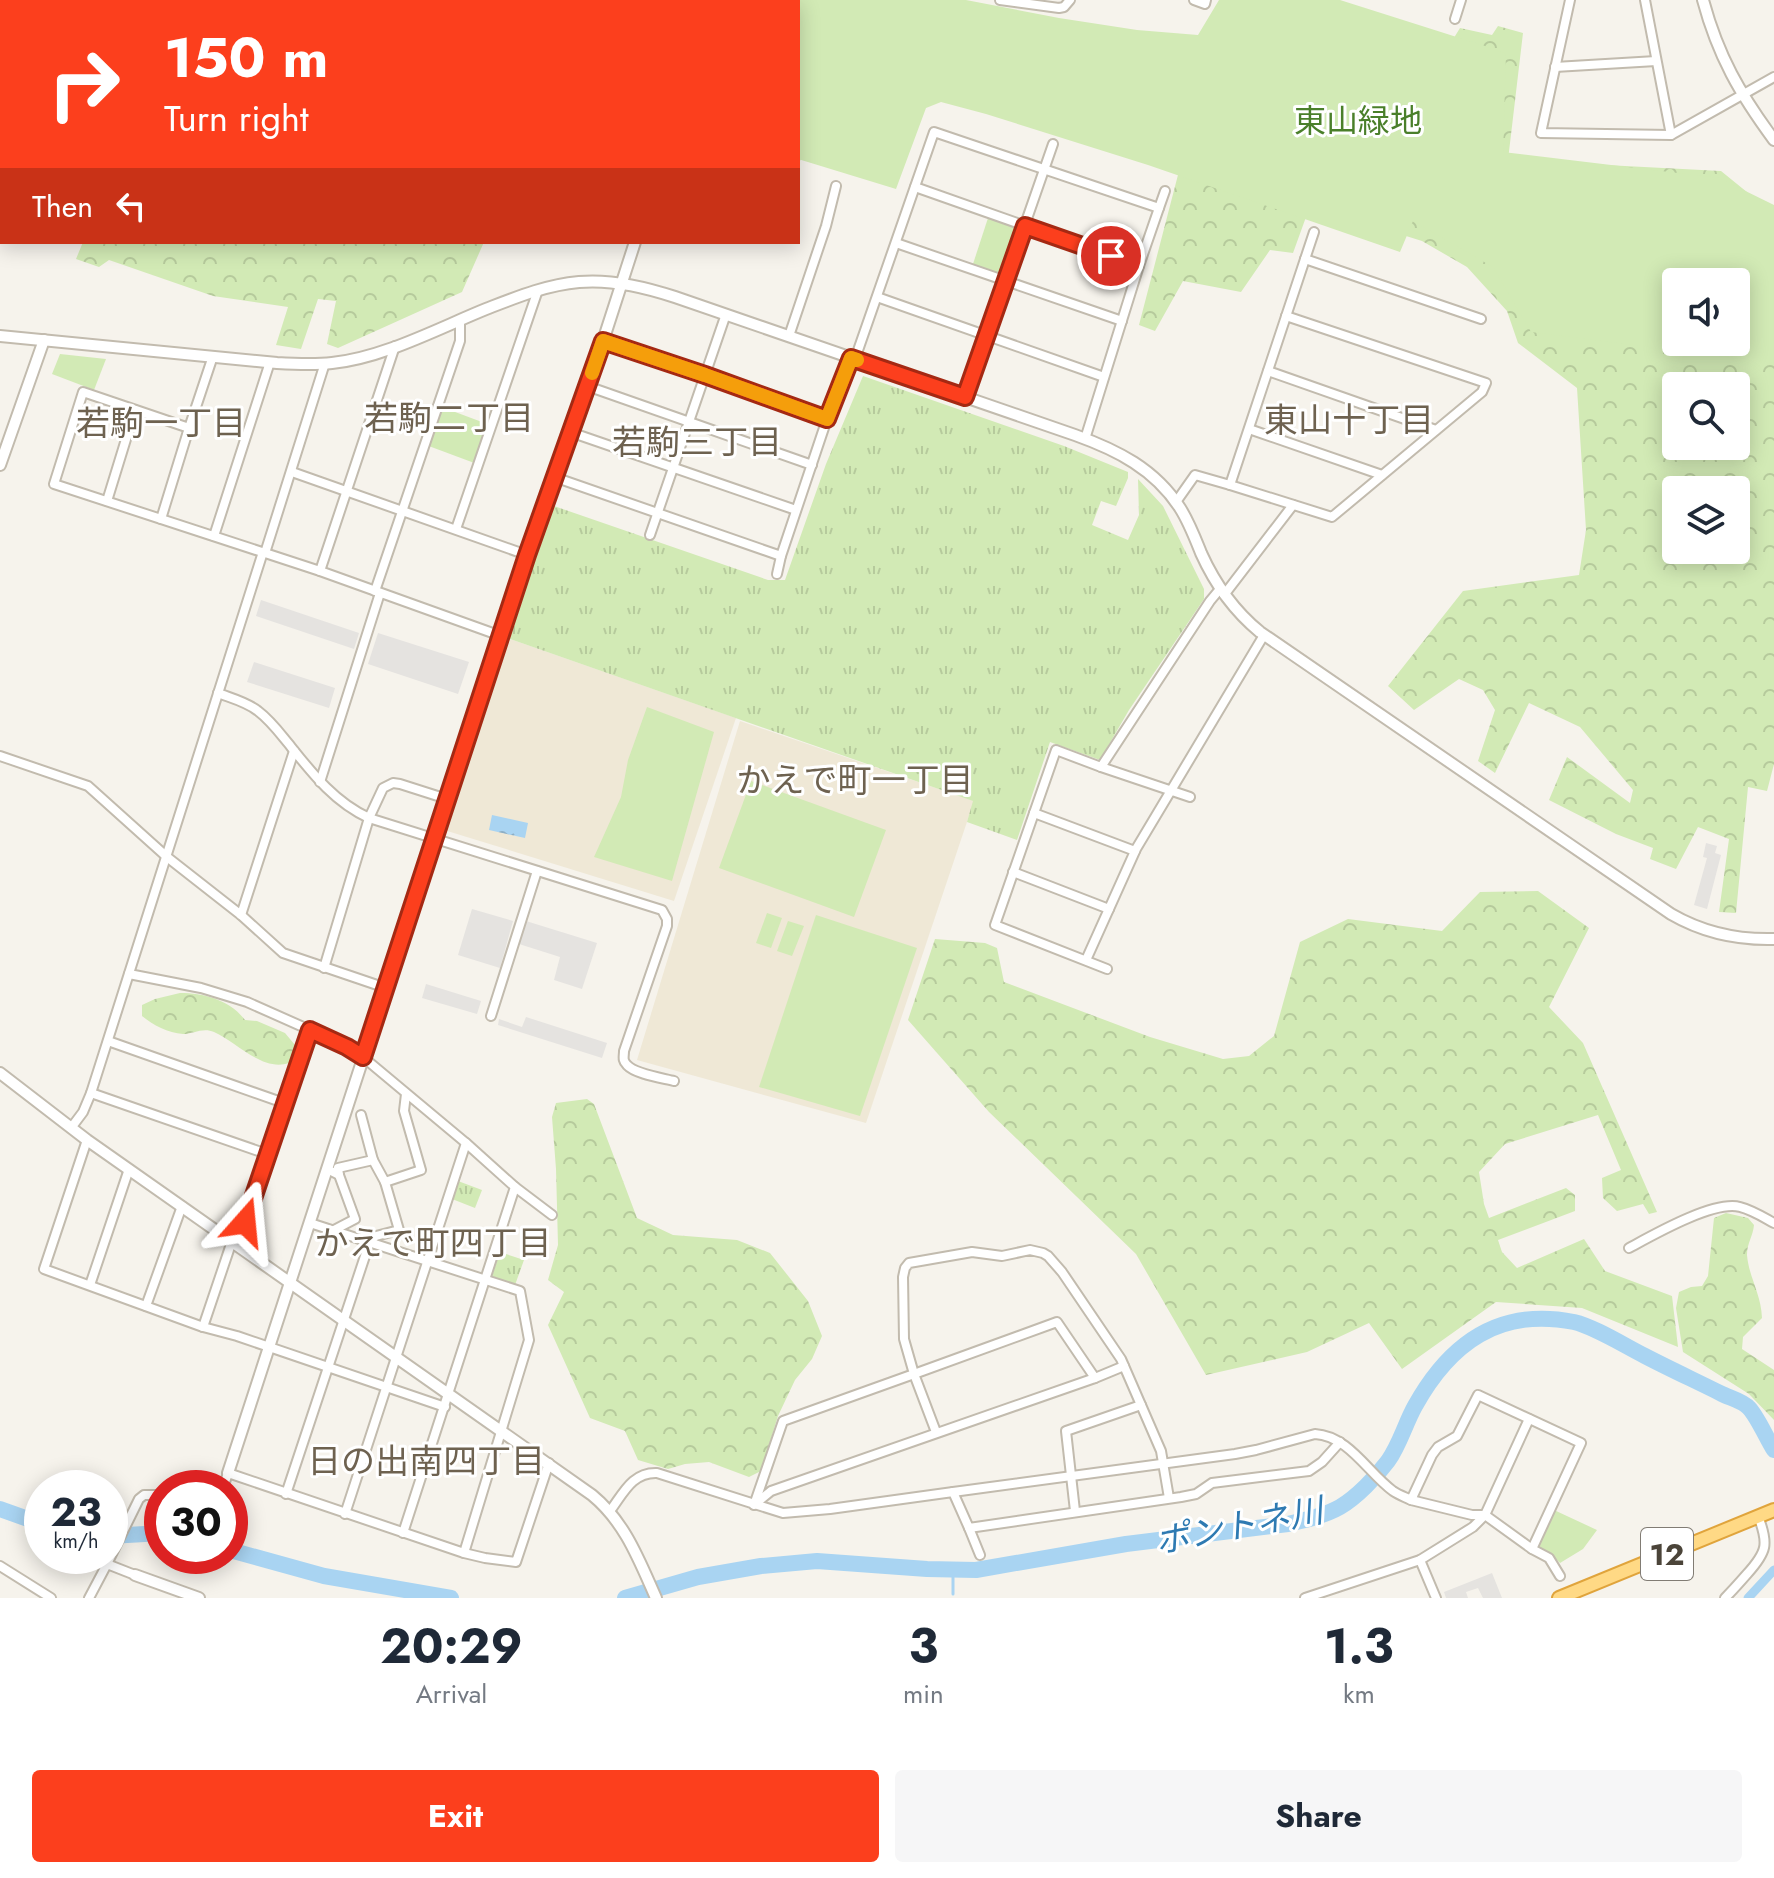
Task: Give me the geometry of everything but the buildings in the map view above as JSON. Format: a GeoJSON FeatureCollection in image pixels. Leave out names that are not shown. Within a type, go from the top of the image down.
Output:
{"type":"FeatureCollection","features":[{"type":"Feature","properties":{"kind":"highway","name":"12"},"geometry":{"type":"LineString","coordinates":[[1559,1598],[1774,1510]]}},
{"type":"Feature","properties":{"kind":"street"},"geometry":{"type":"LineString","coordinates":[[1000,0],[1059,8],[1070,0]]}},
{"type":"Feature","properties":{"kind":"street"},"geometry":{"type":"LineString","coordinates":[[1194,0],[1205,4],[1206,0]]}},
{"type":"Feature","properties":{"kind":"street"},"geometry":{"type":"LineString","coordinates":[[1455,19],[1461,0]]}},
{"type":"Feature","properties":{"kind":"street"},"geometry":{"type":"LineString","coordinates":[[1570,0],[1541,133],[1671,135],[1774,77]]}},
{"type":"Feature","properties":{"kind":"street"},"geometry":{"type":"LineString","coordinates":[[1645,0],[1671,135]]}},
{"type":"Feature","properties":{"kind":"street"},"geometry":{"type":"LineString","coordinates":[[1703,0],[1723,57],[1742,95],[1774,140]]}},
{"type":"Feature","properties":{"kind":"street"},"geometry":{"type":"LineString","coordinates":[[1555,67],[1656,61]]}},
{"type":"Feature","properties":{"kind":"street"},"geometry":{"type":"LineString","coordinates":[[777,574],[827,419],[877,297],[934,132],[1159,208]]}},
{"type":"Feature","properties":{"kind":"street"},"geometry":{"type":"LineString","coordinates":[[965,397],[1053,144]]}},
{"type":"Feature","properties":{"kind":"street"},"geometry":{"type":"LineString","coordinates":[[789,336],[826,226],[836,186]]}},
{"type":"Feature","properties":{"kind":"street"},"geometry":{"type":"LineString","coordinates":[[915,187],[1139,266]]}},
{"type":"Feature","properties":{"kind":"street"},"geometry":{"type":"LineString","coordinates":[[1085,439],[1165,191]]}},
{"type":"Feature","properties":{"kind":"street"},"geometry":{"type":"LineString","coordinates":[[1230,485],[1314,232]]}},
{"type":"Feature","properties":{"kind":"street"},"geometry":{"type":"LineString","coordinates":[[896,243],[1122,321]]}},
{"type":"Feature","properties":{"kind":"street"},"geometry":{"type":"LineString","coordinates":[[229,1470],[527,555],[634,244]]}},
{"type":"Feature","properties":{"kind":"street"},"geometry":{"type":"LineString","coordinates":[[1305,259],[1481,319]]}},
{"type":"Feature","properties":{"kind":"street"},"geometry":{"type":"LineString","coordinates":[[0,336],[270,362],[325,363],[364,356],[395,346],[517,296],[582,281],[621,283],[652,289],[726,314],[1105,446],[1130,459],[1152,475],[1176,502],[1222,592],[1238,612],[1264,635],[1661,909],[1700,928],[1734,936],[1774,939]]}},
{"type":"Feature","properties":{"kind":"street"},"geometry":{"type":"LineString","coordinates":[[456,529],[538,290]]}},
{"type":"Feature","properties":{"kind":"street"},"geometry":{"type":"LineString","coordinates":[[877,297],[1104,377]]}},
{"type":"Feature","properties":{"kind":"street"},"geometry":{"type":"LineString","coordinates":[[650,535],[726,314]]}},
{"type":"Feature","properties":{"kind":"street"},"geometry":{"type":"LineString","coordinates":[[1176,502],[1195,475],[1332,517],[1482,392],[1486,383],[1286,316]]}},
{"type":"Feature","properties":{"kind":"street"},"geometry":{"type":"LineString","coordinates":[[320,782],[403,510],[460,341],[460,320]]}},
{"type":"Feature","properties":{"kind":"street"},"geometry":{"type":"LineString","coordinates":[[0,465],[44,340]]}},
{"type":"Feature","properties":{"kind":"street"},"geometry":{"type":"LineString","coordinates":[[603,341],[827,419]]}},
{"type":"Feature","properties":{"kind":"street"},"geometry":{"type":"LineString","coordinates":[[320,571],[395,346]]}},
{"type":"Feature","properties":{"kind":"street"},"geometry":{"type":"LineString","coordinates":[[161,519],[213,356]]}},
{"type":"Feature","properties":{"kind":"street"},"geometry":{"type":"LineString","coordinates":[[214,536],[270,362]]}},
{"type":"Feature","properties":{"kind":"street"},"geometry":{"type":"LineString","coordinates":[[71,1128],[83,1112],[91,1093],[325,363]]}},
{"type":"Feature","properties":{"kind":"street"},"geometry":{"type":"LineString","coordinates":[[1268,371],[1436,430]]}},
{"type":"Feature","properties":{"kind":"street"},"geometry":{"type":"LineString","coordinates":[[587,386],[812,465]]}},
{"type":"Feature","properties":{"kind":"street"},"geometry":{"type":"LineString","coordinates":[[189,428],[83,392],[54,484],[320,571],[501,636]]}},
{"type":"Feature","properties":{"kind":"street"},"geometry":{"type":"LineString","coordinates":[[107,501],[135,410]]}},
{"type":"Feature","properties":{"kind":"street"},"geometry":{"type":"LineString","coordinates":[[1249,429],[1382,475]]}},
{"type":"Feature","properties":{"kind":"street"},"geometry":{"type":"LineString","coordinates":[[570,432],[796,510]]}},
{"type":"Feature","properties":{"kind":"street"},"geometry":{"type":"LineString","coordinates":[[292,472],[527,555]]}},
{"type":"Feature","properties":{"kind":"street"},"geometry":{"type":"LineString","coordinates":[[554,477],[781,556]]}},
{"type":"Feature","properties":{"kind":"street"},"geometry":{"type":"LineString","coordinates":[[1101,767],[1210,601],[1222,592],[1293,505]]}},
{"type":"Feature","properties":{"kind":"street"},"geometry":{"type":"LineString","coordinates":[[1086,960],[1135,851],[1264,635]]}},
{"type":"Feature","properties":{"kind":"street"},"geometry":{"type":"LineString","coordinates":[[218,693],[258,711],[320,782],[344,805],[369,818],[662,910],[666,914],[667,926],[624,1051],[624,1059],[636,1071],[674,1081]]}},
{"type":"Feature","properties":{"kind":"street"},"geometry":{"type":"LineString","coordinates":[[1107,969],[995,925],[1056,750],[1190,797]]}},
{"type":"Feature","properties":{"kind":"street"},"geometry":{"type":"LineString","coordinates":[[241,915],[294,751]]}},
{"type":"Feature","properties":{"kind":"street"},"geometry":{"type":"LineString","coordinates":[[0,756],[88,786],[167,857],[241,915],[283,953],[386,988]]}},
{"type":"Feature","properties":{"kind":"street"},"geometry":{"type":"LineString","coordinates":[[324,968],[369,818],[383,788],[393,783],[400,784],[447,799]]}},
{"type":"Feature","properties":{"kind":"street"},"geometry":{"type":"LineString","coordinates":[[1034,813],[1135,851]]}},
{"type":"Feature","properties":{"kind":"street"},"geometry":{"type":"LineString","coordinates":[[491,1016],[537,871]]}},
{"type":"Feature","properties":{"kind":"street"},"geometry":{"type":"LineString","coordinates":[[1013,872],[1109,909]]}},
{"type":"Feature","properties":{"kind":"street"},"geometry":{"type":"LineString","coordinates":[[129,974],[228,996],[347,1047],[363,1057],[552,1215]]}},
{"type":"Feature","properties":{"kind":"street"},"geometry":{"type":"LineString","coordinates":[[203,1327],[310,1030]]}},
{"type":"Feature","properties":{"kind":"street"},"geometry":{"type":"LineString","coordinates":[[108,1041],[284,1103]]}},
{"type":"Feature","properties":{"kind":"street"},"geometry":{"type":"LineString","coordinates":[[0,1073],[87,1140],[592,1495],[610,1511],[632,1545],[656,1598]]}},
{"type":"Feature","properties":{"kind":"street"},"geometry":{"type":"LineString","coordinates":[[91,1093],[267,1154]]}},
{"type":"Feature","properties":{"kind":"street"},"geometry":{"type":"LineString","coordinates":[[385,1182],[421,1170],[404,1111],[406,1094]]}},
{"type":"Feature","properties":{"kind":"street"},"geometry":{"type":"LineString","coordinates":[[286,1494],[370,1241],[376,1236],[399,1230],[385,1182],[373,1160],[361,1115]]}},
{"type":"Feature","properties":{"kind":"street"},"geometry":{"type":"LineString","coordinates":[[87,1140],[44,1269],[203,1327],[445,1407]]}},
{"type":"Feature","properties":{"kind":"street"},"geometry":{"type":"LineString","coordinates":[[345,1514],[466,1143]]}},
{"type":"Feature","properties":{"kind":"street"},"geometry":{"type":"LineString","coordinates":[[333,1230],[355,1219],[338,1168],[373,1160]]}},
{"type":"Feature","properties":{"kind":"street"},"geometry":{"type":"LineString","coordinates":[[90,1285],[129,1169]]}},
{"type":"Feature","properties":{"kind":"street"},"geometry":{"type":"LineString","coordinates":[[327,1169],[339,1175]]}},
{"type":"Feature","properties":{"kind":"street"},"geometry":{"type":"LineString","coordinates":[[403,1533],[515,1187]]}},
{"type":"Feature","properties":{"kind":"street"},"geometry":{"type":"LineString","coordinates":[[146,1306],[182,1206]]}},
{"type":"Feature","properties":{"kind":"street"},"geometry":{"type":"LineString","coordinates":[[1629,1248],[1679,1222],[1730,1206],[1774,1223]]}},
{"type":"Feature","properties":{"kind":"street"},"geometry":{"type":"LineString","coordinates":[[310,1223],[520,1291],[529,1340],[464,1553]]}},
{"type":"Feature","properties":{"kind":"street"},"geometry":{"type":"LineString","coordinates":[[936,1432],[904,1339],[905,1268],[909,1263],[972,1252],[1002,1256],[1030,1250],[1043,1253],[1062,1272],[1121,1359],[1161,1451],[1169,1498]]}},
{"type":"Feature","properties":{"kind":"street"},"geometry":{"type":"LineString","coordinates":[[754,1505],[783,1421],[1057,1322],[1095,1378]]}},
{"type":"Feature","properties":{"kind":"street"},"geometry":{"type":"LineString","coordinates":[[754,1505],[771,1491],[1124,1366]]}},
{"type":"Feature","properties":{"kind":"street"},"geometry":{"type":"LineString","coordinates":[[1411,1500],[1432,1455],[1438,1447],[1457,1436],[1478,1395],[1581,1443],[1532,1549]]}},
{"type":"Feature","properties":{"kind":"street"},"geometry":{"type":"LineString","coordinates":[[1075,1511],[1066,1431],[1141,1405]]}},
{"type":"Feature","properties":{"kind":"street"},"geometry":{"type":"LineString","coordinates":[[1305,1598],[1420,1560],[1473,1527],[1485,1515],[1529,1419]]}},
{"type":"Feature","properties":{"kind":"street"},"geometry":{"type":"LineString","coordinates":[[610,1511],[634,1479],[650,1473],[776,1512],[791,1513],[1256,1450],[1315,1434],[1340,1442],[1398,1494],[1472,1515],[1485,1515],[1549,1558],[1560,1576]]}},
{"type":"Feature","properties":{"kind":"street"},"geometry":{"type":"LineString","coordinates":[[969,1528],[1196,1494],[1212,1483],[1309,1471],[1340,1442]]}},
{"type":"Feature","properties":{"kind":"street"},"geometry":{"type":"LineString","coordinates":[[248,1480],[464,1553],[516,1562],[549,1463]]}},
{"type":"Feature","properties":{"kind":"street"},"geometry":{"type":"LineString","coordinates":[[953,1492],[980,1555]]}},
{"type":"Feature","properties":{"kind":"street"},"geometry":{"type":"LineString","coordinates":[[128,1520],[144,1495]]}},
{"type":"Feature","properties":{"kind":"street"},"geometry":{"type":"LineString","coordinates":[[1725,1598],[1758,1563],[1764,1552],[1764,1532],[1758,1516]]}},
{"type":"Feature","properties":{"kind":"street"},"geometry":{"type":"LineString","coordinates":[[1420,1560],[1436,1598]]}},
{"type":"Feature","properties":{"kind":"street"},"geometry":{"type":"LineString","coordinates":[[0,1566],[51,1598]]}},
{"type":"Feature","properties":{"kind":"street"},"geometry":{"type":"LineString","coordinates":[[128,1572],[197,1598]]}},
{"type":"Feature","properties":{"kind":"street"},"geometry":{"type":"LineString","coordinates":[[89,1598],[102,1574]]}},
{"type":"Feature","properties":{"kind":"shaded area"},"geometry":{"type":"Polygon","coordinates":[[[261,600],[359,633],[354,649],[256,616],[261,600]]]}},
{"type":"Feature","properties":{"kind":"shaded area"},"geometry":{"type":"Polygon","coordinates":[[[378,633],[469,662],[458,694],[368,664],[378,633]]]}},
{"type":"Feature","properties":{"kind":"shaded area"},"geometry":{"type":"Polygon","coordinates":[[[507,638],[736,718],[674,901],[444,830],[507,638]]]}},
{"type":"Feature","properties":{"kind":"shaded area"},"geometry":{"type":"Polygon","coordinates":[[[254,662],[335,688],[329,708],[247,682],[254,662]]]}},
{"type":"Feature","properties":{"kind":"shaded area"},"geometry":{"type":"Polygon","coordinates":[[[740,721],[974,801],[866,1123],[637,1060],[740,721]]]}},
{"type":"Feature","properties":{"kind":"shaded area"},"geometry":{"type":"Polygon","coordinates":[[[1706,843],[1717,846],[1715,853],[1721,855],[1707,909],[1694,905],[1707,858],[1703,857],[1706,843]]]}},
{"type":"Feature","properties":{"kind":"shaded area"},"geometry":{"type":"Polygon","coordinates":[[[472,909],[513,921],[500,968],[458,955],[472,909]]]}},
{"type":"Feature","properties":{"kind":"shaded area"},"geometry":{"type":"Polygon","coordinates":[[[526,921],[597,943],[582,989],[554,980],[560,957],[519,944],[526,921]]]}},
{"type":"Feature","properties":{"kind":"shaded area"},"geometry":{"type":"Polygon","coordinates":[[[426,984],[481,1001],[477,1014],[422,998],[426,984]]]}},
{"type":"Feature","properties":{"kind":"shaded area"},"geometry":{"type":"Polygon","coordinates":[[[526,1017],[607,1043],[602,1058],[498,1025],[499,1019],[522,1027],[526,1017]]]}},
{"type":"Feature","properties":{"kind":"shaded area"},"geometry":{"type":"Polygon","coordinates":[[[1492,1573],[1502,1598],[1483,1598],[1478,1588],[1466,1592],[1468,1598],[1446,1598],[1444,1592],[1492,1573]]]}},
{"type":"Feature","properties":{"kind":"green space"},"geometry":{"type":"Polygon","coordinates":[[[800,0],[935,0],[1200,42],[1452,41],[1460,28],[1492,35],[1498,26],[1523,33],[1508,160],[1721,171],[1774,214],[1534,209],[1662,329],[1662,356],[1750,356],[1750,333],[1774,318],[1774,764],[1767,791],[1748,787],[1736,913],[1719,912],[1729,839],[1698,827],[1676,869],[1650,859],[1653,848],[1616,834],[1549,800],[1567,757],[1630,803],[1633,790],[1580,727],[1529,703],[1495,773],[1478,761],[1495,710],[1483,690],[1459,679],[1414,710],[1388,686],[1463,591],[1579,575],[1586,530],[1577,388],[1518,343],[1507,311],[1467,267],[1422,241],[1310,206],[1293,253],[1270,250],[1241,292],[1183,281],[1155,331],[1139,325],[1179,171],[925,93],[814,139],[800,161],[800,0]]]}},
{"type":"Feature","properties":{"kind":"green space","name":"東山緑地"},"geometry":{"type":"Polygon","coordinates":[[[800,0],[966,0],[1137,30],[1198,35],[1219,0],[1340,0],[1506,54],[1503,152],[1719,178],[1774,205],[1774,363],[1719,356],[1750,356],[1750,268],[1662,268],[1662,349],[1531,332],[1493,267],[1413,221],[1400,252],[1148,165],[986,114],[941,102],[926,108],[896,189],[800,160],[800,0]]]}},
{"type":"Feature","properties":{"kind":"green space"},"geometry":{"type":"Polygon","coordinates":[[[988,218],[1016,227],[1018,232],[1004,272],[1000,274],[973,264],[988,218]]]}},
{"type":"Feature","properties":{"kind":"green space"},"geometry":{"type":"Polygon","coordinates":[[[82,244],[483,244],[462,292],[338,348],[327,344],[336,301],[318,299],[301,349],[276,345],[288,307],[213,296],[109,260],[99,267],[76,259],[82,244]]]}},
{"type":"Feature","properties":{"kind":"green space"},"geometry":{"type":"Polygon","coordinates":[[[60,354],[106,359],[94,390],[52,374],[60,354]]]}},
{"type":"Feature","properties":{"kind":"green space"},"geometry":{"type":"Polygon","coordinates":[[[863,376],[1064,446],[1128,472],[1116,506],[1101,501],[1092,525],[1128,540],[1139,515],[1138,479],[1163,506],[1204,589],[1204,599],[1129,710],[1100,760],[1050,742],[1017,840],[967,822],[973,801],[507,638],[554,506],[768,580],[785,580],[826,464],[863,376]]]}},
{"type":"Feature","properties":{"kind":"green space"},"geometry":{"type":"Polygon","coordinates":[[[439,406],[490,425],[477,464],[426,445],[439,406]]]}},
{"type":"Feature","properties":{"kind":"green space"},"geometry":{"type":"Polygon","coordinates":[[[647,707],[714,732],[672,881],[594,857],[621,797],[628,760],[647,707]]]}},
{"type":"Feature","properties":{"kind":"green space"},"geometry":{"type":"Polygon","coordinates":[[[751,781],[886,830],[854,917],[719,868],[751,781]]]}},
{"type":"Feature","properties":{"kind":"green space"},"geometry":{"type":"Polygon","coordinates":[[[1538,891],[1589,928],[1549,1007],[1583,1043],[1657,1212],[1649,1214],[1643,1204],[1617,1211],[1603,1198],[1602,1178],[1621,1170],[1598,1115],[1505,1144],[1479,1172],[1484,1204],[1489,1218],[1566,1188],[1575,1195],[1575,1211],[1498,1240],[1502,1252],[1517,1268],[1584,1239],[1605,1271],[1672,1296],[1678,1347],[1582,1308],[1496,1302],[1402,1369],[1369,1323],[1307,1352],[1206,1375],[1136,1254],[989,1112],[908,1020],[935,939],[985,943],[997,948],[1004,982],[1150,1037],[1223,1059],[1249,1056],[1274,1036],[1300,942],[1348,919],[1442,931],[1480,892],[1538,891]]]}},
{"type":"Feature","properties":{"kind":"green space"},"geometry":{"type":"Polygon","coordinates":[[[767,913],[782,918],[771,948],[756,943],[767,913]]]}},
{"type":"Feature","properties":{"kind":"green space"},"geometry":{"type":"Polygon","coordinates":[[[816,915],[917,948],[860,1116],[759,1087],[816,915]]]}},
{"type":"Feature","properties":{"kind":"green space"},"geometry":{"type":"Polygon","coordinates":[[[788,921],[804,926],[792,956],[777,951],[788,921]]]}},
{"type":"Feature","properties":{"kind":"green space"},"geometry":{"type":"Polygon","coordinates":[[[180,993],[216,999],[232,1007],[245,1020],[257,1021],[285,1033],[295,1045],[289,1063],[279,1065],[259,1060],[210,1031],[177,1033],[161,1028],[142,1016],[142,1005],[180,993]]]}},
{"type":"Feature","properties":{"kind":"green space"},"geometry":{"type":"Polygon","coordinates":[[[587,1099],[594,1104],[637,1218],[673,1235],[737,1240],[770,1253],[808,1301],[822,1336],[812,1359],[795,1380],[778,1416],[761,1471],[749,1477],[709,1462],[668,1469],[638,1460],[625,1431],[590,1418],[548,1325],[564,1292],[548,1280],[558,1245],[552,1117],[556,1103],[587,1099]]]}},
{"type":"Feature","properties":{"kind":"green space"},"geometry":{"type":"Polygon","coordinates":[[[458,1181],[482,1190],[475,1208],[452,1199],[458,1181]]]}},
{"type":"Feature","properties":{"kind":"green space"},"geometry":{"type":"Polygon","coordinates":[[[1726,1213],[1748,1218],[1754,1225],[1747,1255],[1762,1318],[1743,1337],[1742,1349],[1774,1370],[1774,1420],[1749,1394],[1683,1352],[1676,1308],[1679,1292],[1702,1286],[1708,1276],[1714,1218],[1726,1213]]]}},
{"type":"Feature","properties":{"kind":"green space"},"geometry":{"type":"Polygon","coordinates":[[[500,1252],[524,1260],[515,1285],[492,1276],[500,1252]]]}},
{"type":"Feature","properties":{"kind":"green space"},"geometry":{"type":"Polygon","coordinates":[[[1554,1510],[1597,1530],[1583,1549],[1560,1563],[1552,1555],[1536,1548],[1554,1510]]]}},
{"type":"Feature","properties":{"kind":"water"},"geometry":{"type":"Polygon","coordinates":[[[492,815],[528,823],[525,838],[489,830],[492,815]]]}},
{"type":"Feature","properties":{"kind":"waterway","name":"ポントネ川"},"geometry":{"type":"LineString","coordinates":[[625,1598],[698,1577],[761,1566],[817,1561],[976,1570],[1126,1544],[1288,1524],[1314,1517],[1346,1503],[1378,1474],[1392,1454],[1411,1413],[1444,1364],[1480,1335],[1500,1325],[1522,1320],[1547,1319],[1582,1324],[1740,1402],[1752,1412],[1774,1450]]}},
{"type":"Feature","properties":{"kind":"waterway","name":"ポントネ川"},"geometry":{"type":"LineString","coordinates":[[0,1509],[24,1518]]}},
{"type":"Feature","properties":{"kind":"waterway","name":"ポントネ川"},"geometry":{"type":"LineString","coordinates":[[128,1535],[144,1534]]}},
{"type":"Feature","properties":{"kind":"waterway","name":"ポントネ川"},"geometry":{"type":"LineString","coordinates":[[248,1555],[324,1576],[451,1598]]}},
{"type":"Feature","properties":{"kind":"waterway"},"geometry":{"type":"LineString","coordinates":[[953,1569],[953,1594]]}},
{"type":"Feature","properties":{"kind":"waterway"},"geometry":{"type":"LineString","coordinates":[[1748,1598],[1774,1570]]}},
{"type":"Feature","properties":{"kind":"slow traffic"},"geometry":{"type":"LineString","coordinates":[[592,373],[603,341],[827,419],[851,358],[857,360]]}},
{"type":"Feature","properties":{"kind":"district","name":"若駒二丁目"},"geometry":{"type":"Point","coordinates":[449,418]}},
{"type":"Feature","properties":{"kind":"district","name":"東山十丁目"},"geometry":{"type":"Point","coordinates":[1349,420]}},
{"type":"Feature","properties":{"kind":"district","name":"若駒一丁目"},"geometry":{"type":"Point","coordinates":[161,423]}},
{"type":"Feature","properties":{"kind":"district","name":"若駒三丁目"},"geometry":{"type":"Point","coordinates":[697,442]}},
{"type":"Feature","properties":{"kind":"district","name":"かえで町一丁目"},"geometry":{"type":"Point","coordinates":[855,780]}},
{"type":"Feature","properties":{"kind":"district","name":"かえで町四丁目"},"geometry":{"type":"Point","coordinates":[433,1243]}},
{"type":"Feature","properties":{"kind":"district","name":"日の出南四丁目"},"geometry":{"type":"Point","coordinates":[426,1461]}},
{"type":"Feature","properties":{"kind":"route"},"geometry":{"type":"LineString","coordinates":[[245,1222],[310,1030],[363,1057],[527,555],[603,341],[827,419],[851,358],[965,397],[1025,226],[1111,256]]}}]}
